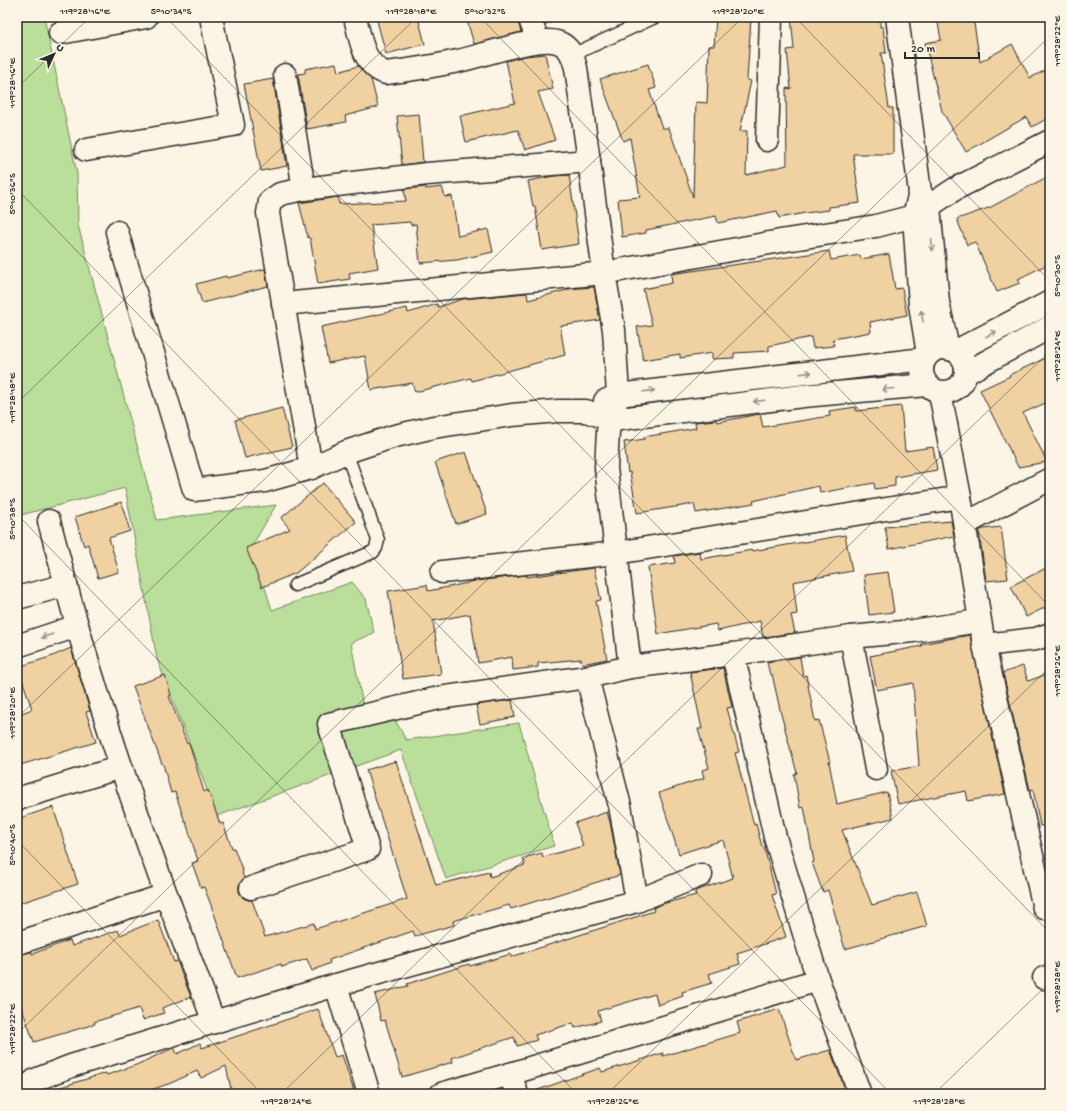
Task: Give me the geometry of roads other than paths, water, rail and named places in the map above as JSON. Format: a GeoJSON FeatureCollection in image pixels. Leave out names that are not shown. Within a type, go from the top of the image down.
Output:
{"type":"FeatureCollection","features":[{"type":"Feature","properties":{"kind":"street"},"geometry":{"type":"LineString","coordinates":[[60,33],[146,17]]}},
{"type":"Feature","properties":{"kind":"street"},"geometry":{"type":"LineString","coordinates":[[86,150],[233,125],[211,17]]}},
{"type":"Feature","properties":{"kind":"street"},"geometry":{"type":"LineString","coordinates":[[354,17],[365,54],[370,64],[378,70],[386,73],[458,61],[538,41],[557,42],[567,48],[572,55],[576,68],[590,161],[604,273],[614,330],[618,394],[606,447],[606,468],[630,667]]}},
{"type":"Feature","properties":{"kind":"street"},"geometry":{"type":"LineString","coordinates":[[529,17],[538,41]]}},
{"type":"Feature","properties":{"kind":"street"},"geometry":{"type":"LineString","coordinates":[[767,140],[771,17]]}},
{"type":"Feature","properties":{"kind":"street"},"geometry":{"type":"LineString","coordinates":[[897,17],[921,205],[938,302],[939,353],[921,373],[933,389],[960,497],[979,620],[1044,908]]}},
{"type":"Feature","properties":{"kind":"street"},"geometry":{"type":"LineString","coordinates":[[285,75],[304,188]]}},
{"type":"Feature","properties":{"kind":"street"},"geometry":{"type":"LineString","coordinates":[[283,304],[604,273],[786,240],[876,226],[955,189],[1050,141]]}},
{"type":"Feature","properties":{"kind":"street"},"geometry":{"type":"LineString","coordinates":[[311,468],[268,213],[270,201],[280,194],[304,188],[427,174],[590,161]]}},
{"type":"Feature","properties":{"kind":"street"},"geometry":{"type":"LineString","coordinates":[[117,232],[194,490],[265,480],[311,468],[346,452],[395,436],[434,427],[512,415],[558,411],[586,411],[612,420],[802,396],[933,389],[949,392],[958,389],[964,382],[966,373],[964,361],[939,353]]}},
{"type":"Feature","properties":{"kind":"street"},"geometry":{"type":"LineString","coordinates":[[586,411],[618,394],[939,353],[1050,302]]}},
{"type":"Feature","properties":{"kind":"street"},"geometry":{"type":"LineString","coordinates":[[966,373],[1050,327]]}},
{"type":"Feature","properties":{"kind":"street"},"geometry":{"type":"LineString","coordinates":[[965,524],[1050,479]]}},
{"type":"Feature","properties":{"kind":"street"},"geometry":{"type":"LineString","coordinates":[[442,572],[616,553],[960,497]]}},
{"type":"Feature","properties":{"kind":"street"},"geometry":{"type":"LineString","coordinates":[[49,521],[77,626],[121,767],[166,895],[214,1022]]}},
{"type":"Feature","properties":{"kind":"street"},"geometry":{"type":"LineString","coordinates":[[17,598],[66,585]]}},
{"type":"Feature","properties":{"kind":"street"},"geometry":{"type":"LineString","coordinates":[[251,888],[368,849],[329,724],[439,698],[587,677],[630,667],[851,637],[913,631],[979,620]]}},
{"type":"Feature","properties":{"kind":"street"},"geometry":{"type":"LineString","coordinates":[[17,646],[77,626]]}},
{"type":"Feature","properties":{"kind":"street"},"geometry":{"type":"LineString","coordinates":[[984,644],[1036,639],[1050,634]]}},
{"type":"Feature","properties":{"kind":"street"},"geometry":{"type":"LineString","coordinates":[[851,637],[876,768]]}},
{"type":"Feature","properties":{"kind":"street"},"geometry":{"type":"LineString","coordinates":[[733,654],[775,837],[818,980],[860,1094]]}},
{"type":"Feature","properties":{"kind":"street"},"geometry":{"type":"LineString","coordinates":[[587,677],[620,806],[637,901]]}},
{"type":"Feature","properties":{"kind":"street"},"geometry":{"type":"LineString","coordinates":[[17,799],[121,767]]}},
{"type":"Feature","properties":{"kind":"street"},"geometry":{"type":"LineString","coordinates":[[22,1094],[35,1080],[64,1068],[336,985],[637,901],[701,875]]}},
{"type":"Feature","properties":{"kind":"street"},"geometry":{"type":"LineString","coordinates":[[18,943],[166,895]]}},
{"type":"Feature","properties":{"kind":"street"},"geometry":{"type":"LineString","coordinates":[[441,1094],[514,1084],[818,980]]}},
{"type":"Feature","properties":{"kind":"street"},"geometry":{"type":"LineString","coordinates":[[336,985],[369,1094]]}},
{"type":"Feature","properties":{"kind":"lane"},"geometry":{"type":"LineString","coordinates":[[572,55],[655,17]]}},
{"type":"Feature","properties":{"kind":"lane"},"geometry":{"type":"LineString","coordinates":[[295,585],[373,552],[377,545],[378,540],[346,452]]}}]}
